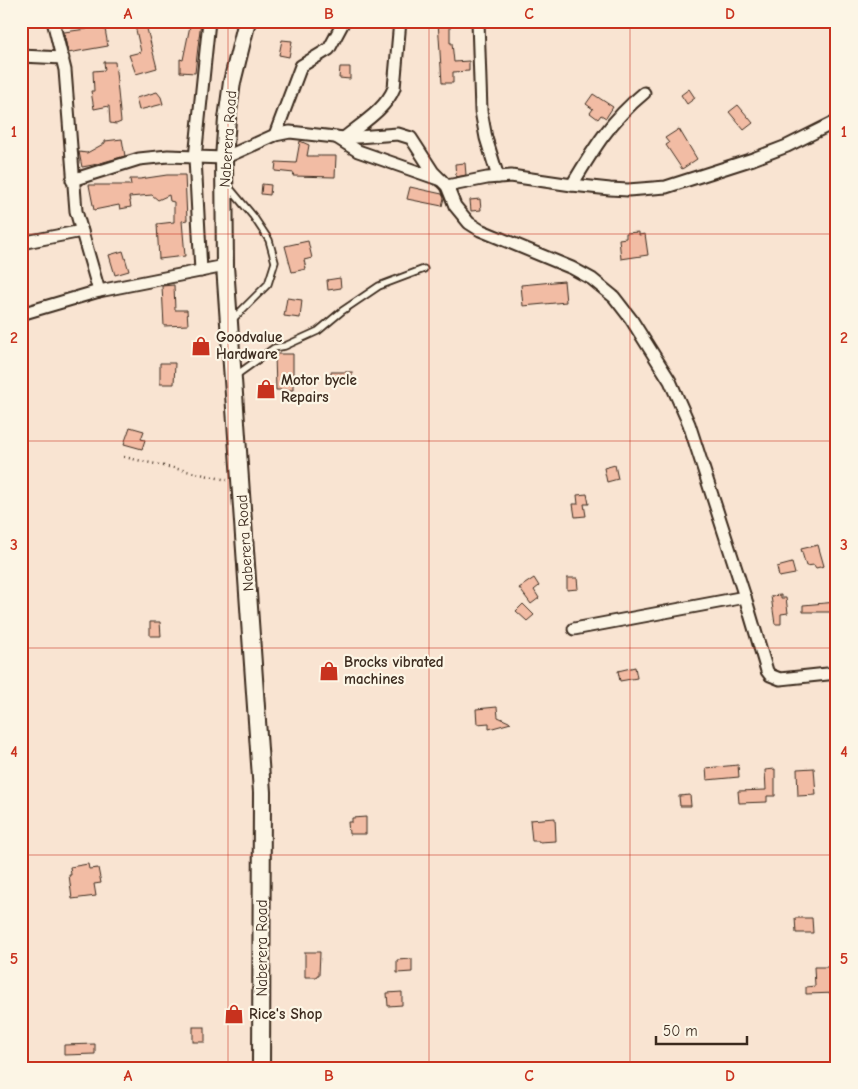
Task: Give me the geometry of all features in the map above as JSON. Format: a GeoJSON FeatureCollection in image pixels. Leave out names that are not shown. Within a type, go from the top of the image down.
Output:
{"type":"FeatureCollection","features":[{"type":"Feature","properties":{"kind":"street"},"geometry":{"type":"LineString","coordinates":[[52,21],[62,58],[66,83],[72,180],[76,211],[99,291]]}},
{"type":"Feature","properties":{"kind":"street"},"geometry":{"type":"LineString","coordinates":[[201,271],[195,158],[209,21]]}},
{"type":"Feature","properties":{"kind":"street","name":"Naberera Road"},"geometry":{"type":"LineString","coordinates":[[247,21],[232,82],[227,119],[224,158],[225,266],[262,792],[261,1068]]}},
{"type":"Feature","properties":{"kind":"street"},"geometry":{"type":"LineString","coordinates":[[275,135],[301,66],[329,49],[344,21]]}},
{"type":"Feature","properties":{"kind":"street"},"geometry":{"type":"LineString","coordinates":[[339,137],[386,102],[391,94],[394,88],[400,21]]}},
{"type":"Feature","properties":{"kind":"street"},"geometry":{"type":"LineString","coordinates":[[478,21],[481,111],[486,138],[498,176]]}},
{"type":"Feature","properties":{"kind":"street"},"geometry":{"type":"LineString","coordinates":[[21,56],[62,58]]}},
{"type":"Feature","properties":{"kind":"street"},"geometry":{"type":"LineString","coordinates":[[572,185],[598,141],[608,128],[644,93]]}},
{"type":"Feature","properties":{"kind":"street"},"geometry":{"type":"LineString","coordinates":[[339,137],[358,151],[444,183],[498,176],[521,176],[572,185],[628,190],[666,187],[761,156],[787,146],[837,121]]}},
{"type":"Feature","properties":{"kind":"street"},"geometry":{"type":"LineString","coordinates":[[72,180],[139,159],[168,156],[224,158],[275,135],[297,131],[339,137],[398,134],[411,138],[433,172],[444,183],[460,214],[469,223],[480,230],[572,268],[604,288],[623,308],[670,381],[689,424],[745,597],[764,666],[770,675],[780,680],[837,674]]}},
{"type":"Feature","properties":{"kind":"street"},"geometry":{"type":"LineString","coordinates":[[21,243],[82,231]]}},
{"type":"Feature","properties":{"kind":"street"},"geometry":{"type":"LineString","coordinates":[[21,314],[99,291],[225,266]]}},
{"type":"Feature","properties":{"kind":"street"},"geometry":{"type":"LineString","coordinates":[[574,629],[745,597]]}},
{"type":"Feature","properties":{"kind":"lane"},"geometry":{"type":"LineString","coordinates":[[224,182],[254,216],[269,240],[274,262],[268,284],[230,323]]}},
{"type":"Feature","properties":{"kind":"lane"},"geometry":{"type":"LineString","coordinates":[[234,377],[270,350],[285,346],[318,331],[342,311],[380,286],[424,269]]}},
{"type":"Feature","properties":{"kind":"path"},"geometry":{"type":"LineString","coordinates":[[124,457],[241,484]]}},
{"type":"Feature","properties":{"kind":"building"},"geometry":{"type":"Polygon","coordinates":[[[86,21],[122,22],[105,29],[108,46],[68,53],[64,32],[87,29],[86,21]]]}},
{"type":"Feature","properties":{"kind":"building"},"geometry":{"type":"Polygon","coordinates":[[[134,21],[145,21],[157,68],[136,74],[129,55],[141,52],[134,21]]]}},
{"type":"Feature","properties":{"kind":"building"},"geometry":{"type":"Polygon","coordinates":[[[191,21],[201,21],[195,73],[180,72],[180,59],[183,60],[191,21]]]}},
{"type":"Feature","properties":{"kind":"building"},"geometry":{"type":"Polygon","coordinates":[[[438,21],[448,21],[448,25],[450,25],[450,43],[452,43],[454,62],[469,61],[469,71],[453,72],[453,83],[442,83],[438,21]]]}},
{"type":"Feature","properties":{"kind":"building"},"geometry":{"type":"Polygon","coordinates":[[[282,40],[292,41],[289,57],[279,55],[282,40]]]}},
{"type":"Feature","properties":{"kind":"building"},"geometry":{"type":"Polygon","coordinates":[[[104,62],[115,62],[121,122],[116,124],[110,123],[109,106],[94,109],[91,91],[94,91],[93,71],[105,70],[104,62]]]}},
{"type":"Feature","properties":{"kind":"building"},"geometry":{"type":"Polygon","coordinates":[[[340,67],[350,67],[350,79],[339,78],[340,67]]]}},
{"type":"Feature","properties":{"kind":"building"},"geometry":{"type":"Polygon","coordinates":[[[689,89],[695,98],[687,104],[681,95],[689,89]]]}},
{"type":"Feature","properties":{"kind":"building"},"geometry":{"type":"Polygon","coordinates":[[[157,92],[163,104],[139,110],[136,98],[157,92]]]}},
{"type":"Feature","properties":{"kind":"building"},"geometry":{"type":"Polygon","coordinates":[[[593,94],[613,107],[606,118],[601,115],[598,119],[590,113],[593,109],[586,104],[593,94]]]}},
{"type":"Feature","properties":{"kind":"building"},"geometry":{"type":"Polygon","coordinates":[[[738,105],[753,123],[744,130],[729,112],[738,105]]]}},
{"type":"Feature","properties":{"kind":"building"},"geometry":{"type":"Polygon","coordinates":[[[679,129],[697,159],[682,169],[666,145],[669,143],[665,138],[679,129]]]}},
{"type":"Feature","properties":{"kind":"building"},"geometry":{"type":"Polygon","coordinates":[[[122,139],[125,156],[82,167],[79,152],[87,153],[105,143],[105,141],[122,139]]]}},
{"type":"Feature","properties":{"kind":"building"},"geometry":{"type":"Polygon","coordinates":[[[300,141],[309,145],[307,156],[336,156],[335,177],[293,176],[294,173],[275,171],[276,162],[296,163],[300,141]]]}},
{"type":"Feature","properties":{"kind":"building"},"geometry":{"type":"Polygon","coordinates":[[[465,163],[466,175],[456,177],[455,164],[465,163]]]}},
{"type":"Feature","properties":{"kind":"building"},"geometry":{"type":"Polygon","coordinates":[[[185,175],[187,220],[182,221],[185,256],[159,259],[157,224],[174,222],[174,202],[170,201],[169,195],[158,200],[152,195],[129,197],[131,207],[120,209],[119,205],[94,210],[89,185],[131,185],[130,179],[185,175]]]}},
{"type":"Feature","properties":{"kind":"building"},"geometry":{"type":"Polygon","coordinates":[[[262,184],[271,185],[270,195],[261,194],[262,184]]]}},
{"type":"Feature","properties":{"kind":"building"},"geometry":{"type":"Polygon","coordinates":[[[410,187],[442,194],[444,198],[442,206],[407,199],[410,187]]]}},
{"type":"Feature","properties":{"kind":"building"},"geometry":{"type":"Polygon","coordinates":[[[480,199],[481,210],[471,211],[470,200],[480,199]]]}},
{"type":"Feature","properties":{"kind":"building"},"geometry":{"type":"Polygon","coordinates":[[[639,232],[639,235],[645,234],[648,255],[621,259],[619,239],[626,238],[626,233],[639,232]]]}},
{"type":"Feature","properties":{"kind":"building"},"geometry":{"type":"Polygon","coordinates":[[[308,241],[312,258],[304,260],[306,269],[292,272],[285,246],[308,241]]]}},
{"type":"Feature","properties":{"kind":"building"},"geometry":{"type":"Polygon","coordinates":[[[123,251],[129,271],[115,275],[109,255],[123,251]]]}},
{"type":"Feature","properties":{"kind":"building"},"geometry":{"type":"Polygon","coordinates":[[[340,278],[341,288],[328,290],[327,280],[340,278]]]}},
{"type":"Feature","properties":{"kind":"building"},"geometry":{"type":"Polygon","coordinates":[[[564,281],[566,302],[523,306],[521,285],[564,281]]]}},
{"type":"Feature","properties":{"kind":"building"},"geometry":{"type":"Polygon","coordinates":[[[174,285],[175,310],[187,310],[188,325],[164,326],[162,286],[174,285]]]}},
{"type":"Feature","properties":{"kind":"building"},"geometry":{"type":"Polygon","coordinates":[[[287,298],[302,300],[300,318],[284,316],[287,298]]]}},
{"type":"Feature","properties":{"kind":"building"},"geometry":{"type":"Polygon","coordinates":[[[275,354],[293,354],[293,390],[276,390],[275,354]]]}},
{"type":"Feature","properties":{"kind":"building"},"geometry":{"type":"Polygon","coordinates":[[[160,363],[175,363],[174,384],[160,384],[160,363]]]}},
{"type":"Feature","properties":{"kind":"building"},"geometry":{"type":"Polygon","coordinates":[[[331,372],[352,372],[352,383],[331,383],[331,372]]]}},
{"type":"Feature","properties":{"kind":"building"},"geometry":{"type":"Polygon","coordinates":[[[130,427],[144,431],[141,439],[145,440],[142,449],[124,444],[130,427]]]}},
{"type":"Feature","properties":{"kind":"building"},"geometry":{"type":"Polygon","coordinates":[[[615,465],[618,479],[607,482],[604,468],[615,465]]]}},
{"type":"Feature","properties":{"kind":"building"},"geometry":{"type":"Polygon","coordinates":[[[587,494],[589,504],[584,504],[586,516],[575,517],[573,504],[578,504],[577,495],[587,494]]]}},
{"type":"Feature","properties":{"kind":"building"},"geometry":{"type":"Polygon","coordinates":[[[818,545],[824,566],[816,568],[814,565],[806,566],[801,549],[818,545]]]}},
{"type":"Feature","properties":{"kind":"building"},"geometry":{"type":"Polygon","coordinates":[[[792,563],[795,574],[779,577],[777,567],[792,563]]]}},
{"type":"Feature","properties":{"kind":"building"},"geometry":{"type":"Polygon","coordinates":[[[534,578],[539,586],[534,590],[539,598],[531,604],[519,588],[534,578]]]}},
{"type":"Feature","properties":{"kind":"building"},"geometry":{"type":"Polygon","coordinates":[[[567,578],[577,578],[578,589],[567,590],[567,578]]]}},
{"type":"Feature","properties":{"kind":"building"},"geometry":{"type":"Polygon","coordinates":[[[781,595],[781,598],[786,598],[788,613],[781,614],[781,624],[775,624],[771,596],[781,595]]]}},
{"type":"Feature","properties":{"kind":"building"},"geometry":{"type":"Polygon","coordinates":[[[837,602],[837,612],[803,612],[803,605],[837,602]]]}},
{"type":"Feature","properties":{"kind":"building"},"geometry":{"type":"Polygon","coordinates":[[[523,604],[534,615],[527,621],[516,611],[523,604]]]}},
{"type":"Feature","properties":{"kind":"building"},"geometry":{"type":"Polygon","coordinates":[[[150,622],[160,622],[161,636],[150,636],[150,622]]]}},
{"type":"Feature","properties":{"kind":"building"},"geometry":{"type":"Polygon","coordinates":[[[635,667],[637,678],[620,681],[618,671],[635,667]]]}},
{"type":"Feature","properties":{"kind":"building"},"geometry":{"type":"Polygon","coordinates":[[[497,707],[498,717],[511,723],[489,729],[489,723],[477,724],[476,709],[497,707]]]}},
{"type":"Feature","properties":{"kind":"building"},"geometry":{"type":"Polygon","coordinates":[[[738,765],[739,777],[707,780],[706,768],[738,765]]]}},
{"type":"Feature","properties":{"kind":"building"},"geometry":{"type":"Polygon","coordinates":[[[814,768],[816,795],[798,796],[797,769],[814,768]]]}},
{"type":"Feature","properties":{"kind":"building"},"geometry":{"type":"Polygon","coordinates":[[[775,769],[775,796],[767,796],[767,802],[739,803],[738,791],[766,790],[765,770],[775,769]]]}},
{"type":"Feature","properties":{"kind":"building"},"geometry":{"type":"Polygon","coordinates":[[[690,795],[691,806],[680,806],[679,796],[690,795]]]}},
{"type":"Feature","properties":{"kind":"building"},"geometry":{"type":"Polygon","coordinates":[[[366,817],[366,834],[349,834],[348,822],[352,822],[352,818],[366,817]]]}},
{"type":"Feature","properties":{"kind":"building"},"geometry":{"type":"Polygon","coordinates":[[[555,818],[556,841],[532,841],[530,820],[555,818]]]}},
{"type":"Feature","properties":{"kind":"building"},"geometry":{"type":"Polygon","coordinates":[[[88,864],[89,869],[98,868],[101,883],[94,884],[96,896],[72,899],[70,867],[88,864]]]}},
{"type":"Feature","properties":{"kind":"building"},"geometry":{"type":"Polygon","coordinates":[[[795,918],[812,918],[813,933],[796,933],[795,918]]]}},
{"type":"Feature","properties":{"kind":"building"},"geometry":{"type":"Polygon","coordinates":[[[305,952],[320,952],[319,975],[317,977],[305,977],[305,952]]]}},
{"type":"Feature","properties":{"kind":"building"},"geometry":{"type":"Polygon","coordinates":[[[412,959],[412,972],[397,973],[397,960],[412,959]]]}},
{"type":"Feature","properties":{"kind":"building"},"geometry":{"type":"Polygon","coordinates":[[[814,967],[833,967],[833,984],[837,983],[837,993],[806,994],[806,987],[815,986],[814,967]]]}},
{"type":"Feature","properties":{"kind":"building"},"geometry":{"type":"Polygon","coordinates":[[[402,992],[402,1005],[388,1006],[387,993],[402,992]]]}},
{"type":"Feature","properties":{"kind":"building"},"geometry":{"type":"Polygon","coordinates":[[[193,1027],[205,1027],[205,1042],[193,1042],[193,1027]]]}},
{"type":"Feature","properties":{"kind":"building"},"geometry":{"type":"Polygon","coordinates":[[[95,1044],[95,1054],[64,1055],[64,1045],[95,1044]]]}},
{"type":"Feature","properties":{"kind":"place","name":"Goodvalue Hardware"},"geometry":{"type":"Point","coordinates":[201,346]}},
{"type":"Feature","properties":{"kind":"place","name":"Motor bycle Repairs"},"geometry":{"type":"Point","coordinates":[266,389]}},
{"type":"Feature","properties":{"kind":"place","name":"Brocks vibrated machines"},"geometry":{"type":"Point","coordinates":[329,671]}},
{"type":"Feature","properties":{"kind":"place","name":"Rice's Shop"},"geometry":{"type":"Point","coordinates":[234,1014]}}]}
